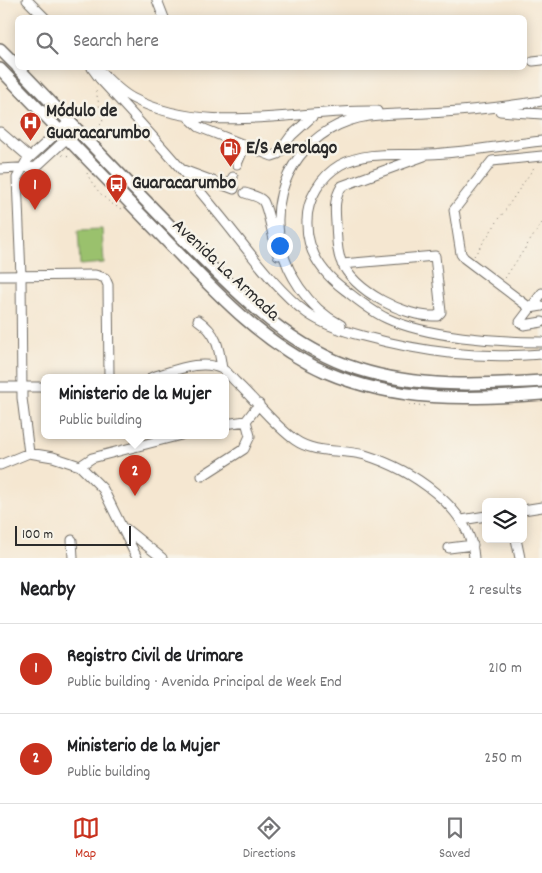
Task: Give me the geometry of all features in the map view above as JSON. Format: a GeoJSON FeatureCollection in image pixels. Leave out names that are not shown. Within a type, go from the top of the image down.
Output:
{"type":"FeatureCollection","features":[{"type":"Feature","properties":{"kind":"main road","name":"Avenida La Armada"},"geometry":{"type":"LineString","coordinates":[[0,49],[15,64]]}},
{"type":"Feature","properties":{"kind":"main road","name":"Avenida La Armada"},"geometry":{"type":"LineString","coordinates":[[0,69],[63,135],[73,152],[239,314],[306,362],[326,372],[365,385],[414,395],[477,398],[542,394]]}},
{"type":"Feature","properties":{"kind":"main road","name":"Avenida La Armada"},"geometry":{"type":"LineString","coordinates":[[21,70],[86,139],[245,299],[282,330],[317,351],[358,369],[400,378],[464,384],[542,381]]}},
{"type":"Feature","properties":{"kind":"street"},"geometry":{"type":"LineString","coordinates":[[27,0],[42,15]]}},
{"type":"Feature","properties":{"kind":"street"},"geometry":{"type":"LineString","coordinates":[[157,0],[163,15]]}},
{"type":"Feature","properties":{"kind":"street"},"geometry":{"type":"LineString","coordinates":[[95,70],[100,79],[183,170],[290,298],[318,320],[344,332],[387,344],[430,352],[472,355],[542,354]]}},
{"type":"Feature","properties":{"kind":"street"},"geometry":{"type":"LineString","coordinates":[[96,70],[130,97],[156,108],[187,116],[225,118],[314,115],[355,111],[414,114]]}},
{"type":"Feature","properties":{"kind":"street"},"geometry":{"type":"LineString","coordinates":[[364,337],[334,322],[313,303],[291,276],[283,257],[276,212],[281,191],[294,162],[314,140],[342,123],[368,116],[483,109],[542,101]]}},
{"type":"Feature","properties":{"kind":"street"},"geometry":{"type":"LineString","coordinates":[[483,109],[542,114]]}},
{"type":"Feature","properties":{"kind":"street"},"geometry":{"type":"LineString","coordinates":[[278,154],[291,136],[314,115]]}},
{"type":"Feature","properties":{"kind":"street"},"geometry":{"type":"LineString","coordinates":[[187,116],[199,127],[267,155],[278,154],[294,162]]}},
{"type":"Feature","properties":{"kind":"street"},"geometry":{"type":"LineString","coordinates":[[0,169],[36,167],[73,125]]}},
{"type":"Feature","properties":{"kind":"street"},"geometry":{"type":"LineString","coordinates":[[0,132],[29,157]]}},
{"type":"Feature","properties":{"kind":"street"},"geometry":{"type":"LineString","coordinates":[[28,454],[21,387],[22,276],[16,178],[29,157],[63,135]]}},
{"type":"Feature","properties":{"kind":"street"},"geometry":{"type":"LineString","coordinates":[[542,141],[430,154],[361,157],[339,166],[330,173],[317,187],[307,211],[308,237],[315,259],[338,285],[369,308],[395,322],[489,340],[542,342]]}},
{"type":"Feature","properties":{"kind":"street"},"geometry":{"type":"LineString","coordinates":[[237,164],[245,145]]}},
{"type":"Feature","properties":{"kind":"street"},"geometry":{"type":"LineString","coordinates":[[342,264],[435,256],[441,312],[437,316],[423,317],[387,305],[348,272],[342,264],[337,246],[336,194],[342,186],[430,154]]}},
{"type":"Feature","properties":{"kind":"street"},"geometry":{"type":"LineString","coordinates":[[542,156],[492,160],[455,207],[461,254],[469,263],[530,308],[542,306]]}},
{"type":"Feature","properties":{"kind":"street"},"geometry":{"type":"LineString","coordinates":[[183,170],[231,188],[232,178]]}},
{"type":"Feature","properties":{"kind":"street"},"geometry":{"type":"LineString","coordinates":[[244,192],[261,199],[266,205],[273,240],[278,255],[283,257]]}},
{"type":"Feature","properties":{"kind":"street"},"geometry":{"type":"LineString","coordinates":[[0,276],[95,275],[105,278],[108,285],[109,374]]}},
{"type":"Feature","properties":{"kind":"street"},"geometry":{"type":"LineString","coordinates":[[542,293],[521,319],[521,324],[542,322]]}},
{"type":"Feature","properties":{"kind":"street"},"geometry":{"type":"LineString","coordinates":[[198,320],[210,329],[219,349],[222,369]]}},
{"type":"Feature","properties":{"kind":"street"},"geometry":{"type":"LineString","coordinates":[[163,374],[196,365],[222,369],[227,374]]}},
{"type":"Feature","properties":{"kind":"street"},"geometry":{"type":"LineString","coordinates":[[229,376],[259,404],[280,428],[296,441],[327,451],[365,456],[412,476],[428,487],[462,520],[473,545],[474,558]]}},
{"type":"Feature","properties":{"kind":"street"},"geometry":{"type":"LineString","coordinates":[[0,387],[41,387]]}},
{"type":"Feature","properties":{"kind":"street"},"geometry":{"type":"LineString","coordinates":[[229,423],[246,421],[259,404]]}},
{"type":"Feature","properties":{"kind":"street"},"geometry":{"type":"LineString","coordinates":[[202,476],[244,449],[250,436],[246,421]]}},
{"type":"Feature","properties":{"kind":"street"},"geometry":{"type":"LineString","coordinates":[[80,466],[92,458],[166,439]]}},
{"type":"Feature","properties":{"kind":"street"},"geometry":{"type":"LineString","coordinates":[[0,465],[28,454],[53,456],[80,466],[103,489],[124,528],[137,558]]}},
{"type":"Feature","properties":{"kind":"street"},"geometry":{"type":"LineString","coordinates":[[527,509],[542,507]]}},
{"type":"Feature","properties":{"kind":"street"},"geometry":{"type":"LineString","coordinates":[[462,520],[482,517]]}},
{"type":"Feature","properties":{"kind":"street"},"geometry":{"type":"LineString","coordinates":[[124,528],[162,558]]}},
{"type":"Feature","properties":{"kind":"street"},"geometry":{"type":"LineString","coordinates":[[72,540],[73,558]]}},
{"type":"Feature","properties":{"kind":"street"},"geometry":{"type":"LineString","coordinates":[[517,543],[520,558]]}},
{"type":"Feature","properties":{"kind":"street"},"geometry":{"type":"LineString","coordinates":[[449,548],[473,545]]}},
{"type":"Feature","properties":{"kind":"path"},"geometry":{"type":"LineString","coordinates":[[86,139],[103,122],[95,85],[100,79]]}},
{"type":"Feature","properties":{"kind":"path"},"geometry":{"type":"LineString","coordinates":[[469,263],[542,156]]}},
{"type":"Feature","properties":{"kind":"path"},"geometry":{"type":"LineString","coordinates":[[500,285],[542,223]]}},
{"type":"Feature","properties":{"kind":"green space"},"geometry":{"type":"Polygon","coordinates":[[[102,229],[104,263],[80,265],[78,230],[102,229]]]}},
{"type":"Feature","properties":{"kind":"place","name":"Módulo de Guaracarumbo"},"geometry":{"type":"Point","coordinates":[30,142]}},
{"type":"Feature","properties":{"kind":"place","name":"E/S Aerolago"},"geometry":{"type":"Point","coordinates":[230,168]}},
{"type":"Feature","properties":{"kind":"place","name":"Guaracarumbo"},"geometry":{"type":"Point","coordinates":[116,203]}},
{"type":"Feature","properties":{"kind":"place","name":"Registro Civil de Urimare"},"geometry":{"type":"Point","coordinates":[35,210]}},
{"type":"Feature","properties":{"kind":"place","name":"Ministerio de la Mujer"},"geometry":{"type":"Point","coordinates":[135,496]}}]}
